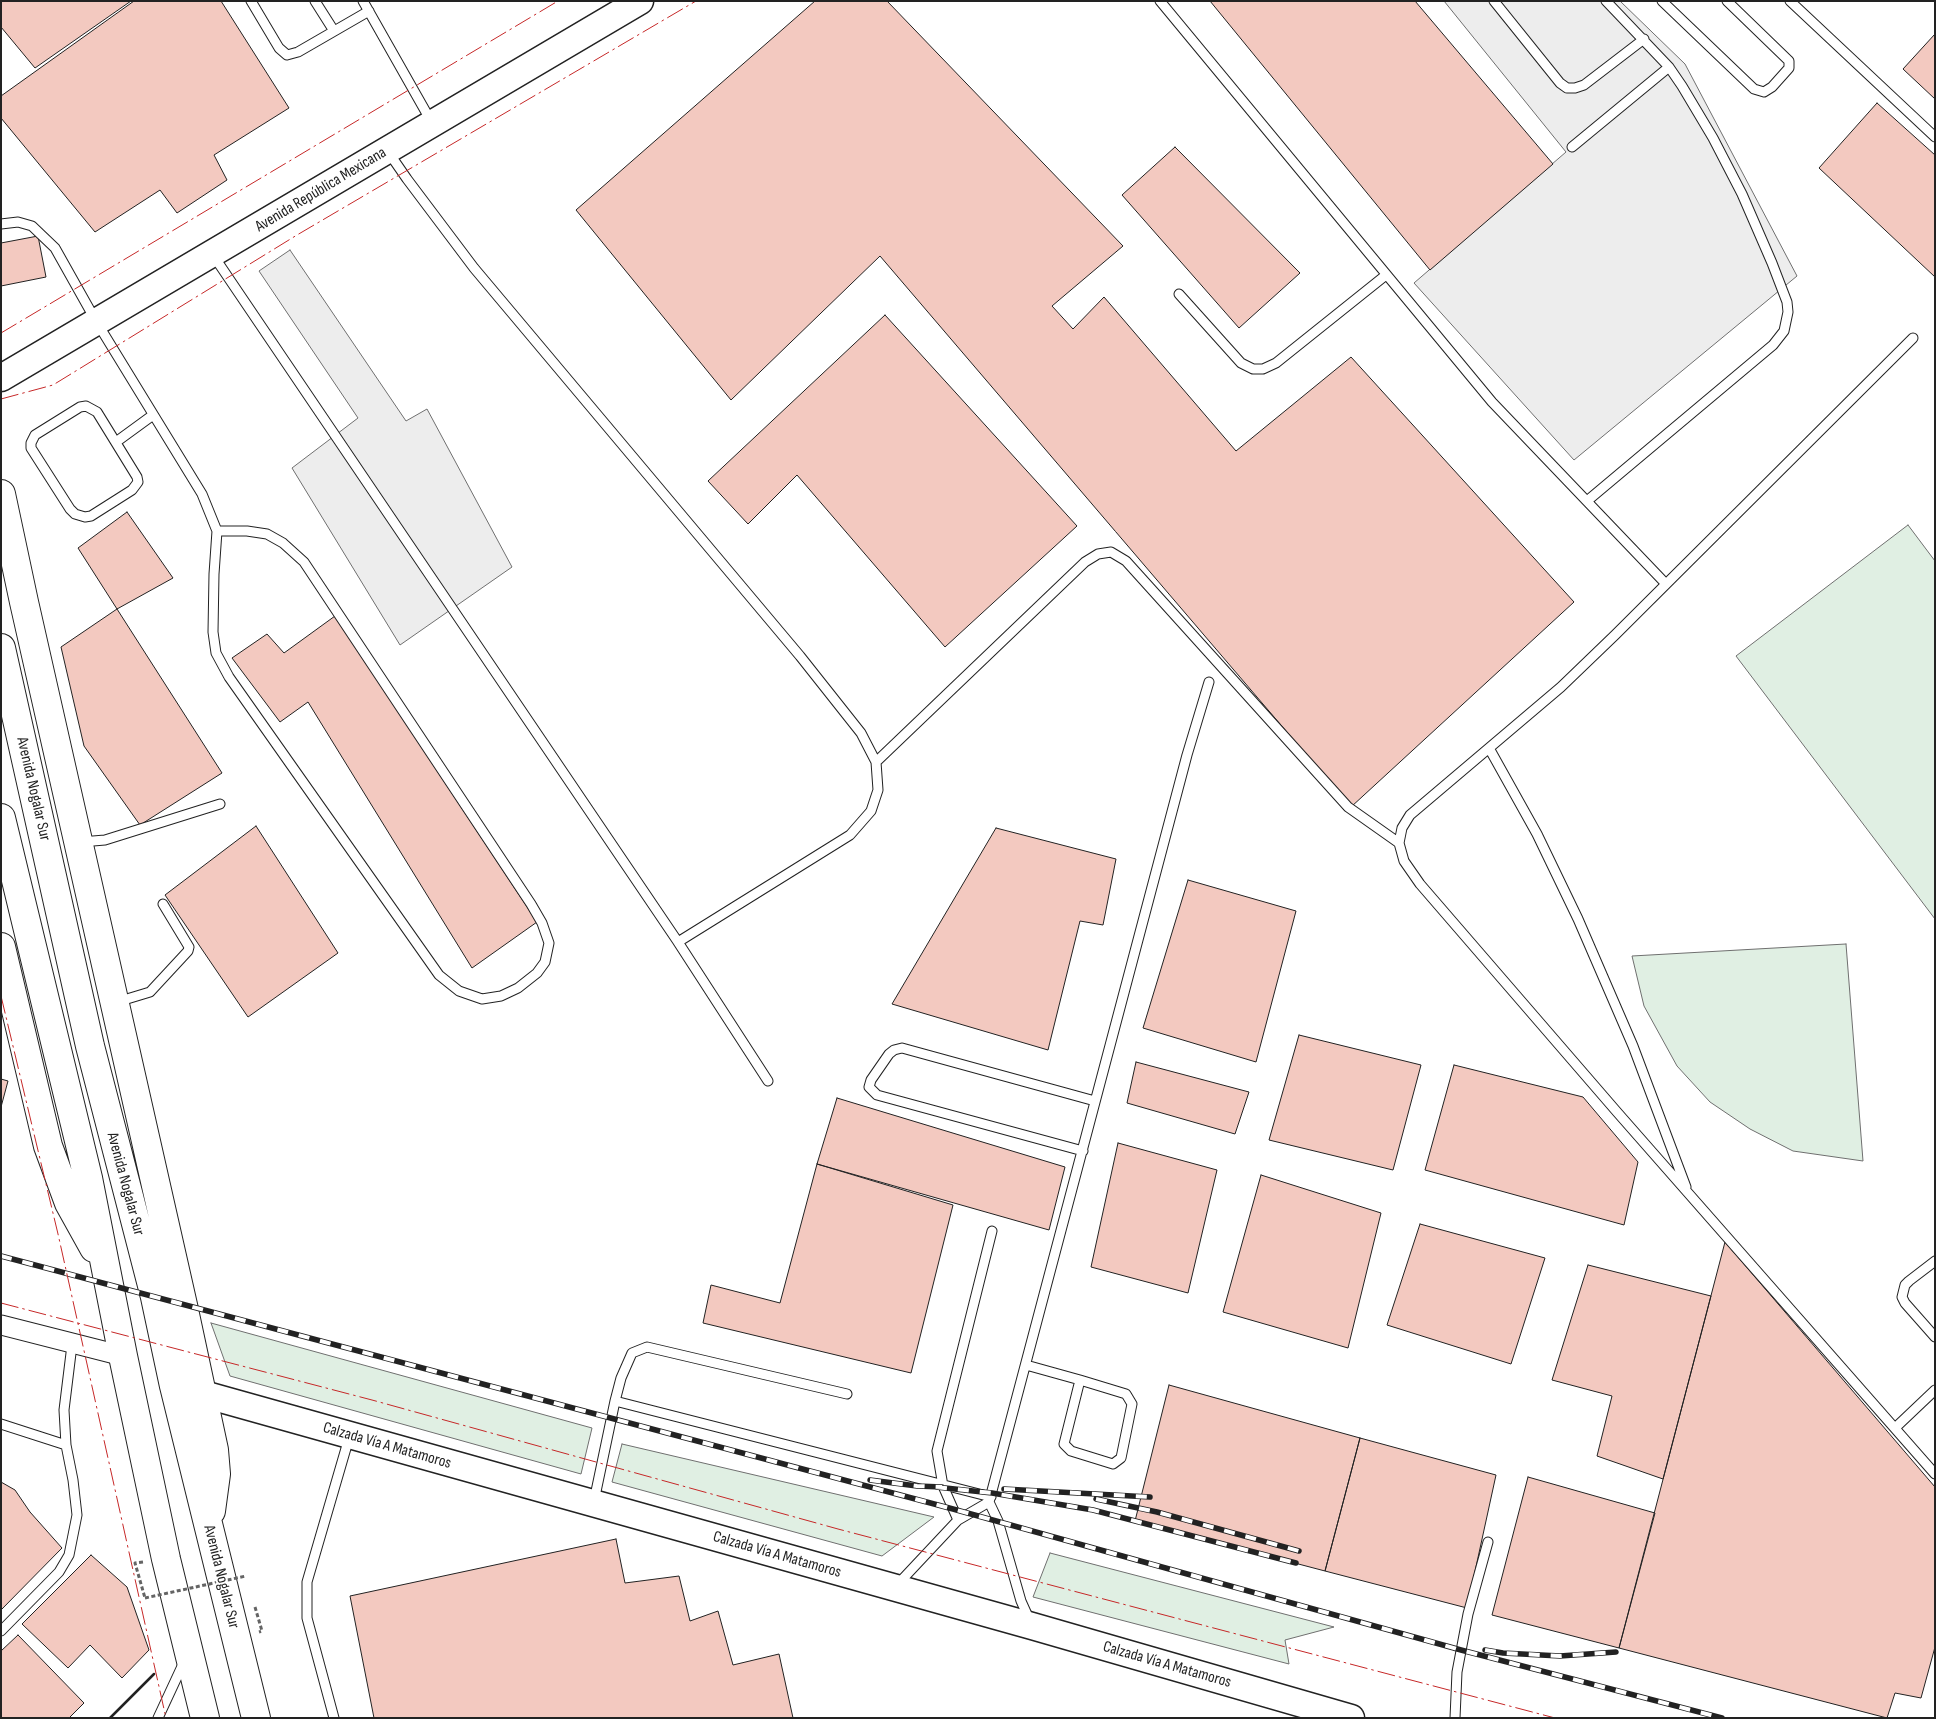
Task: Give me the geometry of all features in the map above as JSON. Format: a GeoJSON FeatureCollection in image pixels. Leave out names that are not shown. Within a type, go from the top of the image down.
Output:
{"type":"FeatureCollection","features":[{"type":"Feature","properties":{"kind":"highway"},"geometry":{"type":"LineString","coordinates":[[2,495],[24,602],[214,1450],[216,1474],[208,1525]]}},
{"type":"Feature","properties":{"kind":"highway"},"geometry":{"type":"LineString","coordinates":[[1,583],[24,602]]}},
{"type":"Feature","properties":{"kind":"highway","name":"Avenida Nogalar Sur"},"geometry":{"type":"LineString","coordinates":[[1,648],[90,1046],[155,1297],[174,1386],[256,1718]]}},
{"type":"Feature","properties":{"kind":"highway","name":"Avenida Nogalar Sur"},"geometry":{"type":"LineString","coordinates":[[1,818],[88,1178],[166,1559],[205,1718]]}},
{"type":"Feature","properties":{"kind":"highway"},"geometry":{"type":"LineString","coordinates":[[1,947],[48,1146],[69,1203],[106,1270]]}},
{"type":"Feature","properties":{"kind":"street","name":"Avenida República Mexicana"},"geometry":{"type":"LineString","coordinates":[[1,378],[640,1]]}},
{"type":"Feature","properties":{"kind":"street"},"geometry":{"type":"LineString","coordinates":[[1,1325],[72,1345],[123,1356]]}},
{"type":"Feature","properties":{"kind":"street","name":"Calzada Vía A Matamoros"},"geometry":{"type":"LineString","coordinates":[[202,1394],[1032,1626],[1350,1718]]}},
{"type":"Feature","properties":{"kind":"lane"},"geometry":{"type":"LineString","coordinates":[[251,1],[278,48],[287,55],[298,52],[369,10]]}},
{"type":"Feature","properties":{"kind":"lane"},"geometry":{"type":"LineString","coordinates":[[315,1],[334,31]]}},
{"type":"Feature","properties":{"kind":"lane"},"geometry":{"type":"LineString","coordinates":[[363,1],[433,124]]}},
{"type":"Feature","properties":{"kind":"lane"},"geometry":{"type":"LineString","coordinates":[[1160,1],[1492,402],[1666,584]]}},
{"type":"Feature","properties":{"kind":"lane"},"geometry":{"type":"LineString","coordinates":[[1494,1],[1560,83],[1567,88],[1584,85],[1644,39]]}},
{"type":"Feature","properties":{"kind":"lane"},"geometry":{"type":"LineString","coordinates":[[1587,501],[1773,345],[1784,331],[1787,321],[1786,302],[1742,194],[1713,138],[1669,67],[1606,1]]}},
{"type":"Feature","properties":{"kind":"lane"},"geometry":{"type":"LineString","coordinates":[[1662,1],[1754,89],[1764,92],[1789,68],[1789,61],[1727,1]]}},
{"type":"Feature","properties":{"kind":"lane"},"geometry":{"type":"LineString","coordinates":[[1790,1],[1935,137]]}},
{"type":"Feature","properties":{"kind":"lane"},"geometry":{"type":"LineString","coordinates":[[1572,147],[1669,67]]}},
{"type":"Feature","properties":{"kind":"lane"},"geometry":{"type":"LineString","coordinates":[[388,150],[407,179],[474,268],[800,656],[861,733],[876,762],[878,790],[871,811],[850,834],[678,942]]}},
{"type":"Feature","properties":{"kind":"lane"},"geometry":{"type":"LineString","coordinates":[[1,224],[18,222],[32,226],[55,248],[96,321],[202,494],[217,531],[213,632],[216,653],[229,677],[439,975],[459,991],[482,999],[501,996],[518,988],[541,968],[545,962],[549,943],[542,924],[531,904],[304,562],[284,543],[267,534],[247,531],[217,531]]}},
{"type":"Feature","properties":{"kind":"lane"},"geometry":{"type":"LineString","coordinates":[[212,254],[678,942],[768,1081]]}},
{"type":"Feature","properties":{"kind":"lane"},"geometry":{"type":"LineString","coordinates":[[1179,294],[1241,363],[1253,369],[1263,369],[1276,363],[1386,275]]}},
{"type":"Feature","properties":{"kind":"lane"},"geometry":{"type":"LineString","coordinates":[[1913,338],[1561,687],[1410,815],[1402,828],[1399,843],[1404,861],[1420,884],[1935,1474]]}},
{"type":"Feature","properties":{"kind":"lane"},"geometry":{"type":"LineString","coordinates":[[86,406],[97,412],[116,442],[138,477],[138,482],[132,490],[91,516],[85,517],[75,514],[70,509],[31,448],[32,439],[35,435],[80,407],[86,406]]}},
{"type":"Feature","properties":{"kind":"lane"},"geometry":{"type":"LineString","coordinates":[[116,442],[153,415]]}},
{"type":"Feature","properties":{"kind":"lane"},"geometry":{"type":"LineString","coordinates":[[876,762],[1085,562],[1098,554],[1111,552],[1126,561],[1348,807],[1399,843]]}},
{"type":"Feature","properties":{"kind":"lane"},"geometry":{"type":"LineString","coordinates":[[1032,1626],[1019,1594],[990,1500],[1187,755],[1209,682]]}},
{"type":"Feature","properties":{"kind":"lane"},"geometry":{"type":"LineString","coordinates":[[1489,748],[1537,834],[1578,919],[1633,1046],[1688,1193]]}},
{"type":"Feature","properties":{"kind":"lane"},"geometry":{"type":"LineString","coordinates":[[78,842],[105,840],[220,804]]}},
{"type":"Feature","properties":{"kind":"lane"},"geometry":{"type":"LineString","coordinates":[[114,1003],[150,992],[188,952],[190,947],[163,904]]}},
{"type":"Feature","properties":{"kind":"lane"},"geometry":{"type":"LineString","coordinates":[[1083,1150],[876,1095],[870,1087],[871,1080],[889,1054],[894,1050],[902,1048],[1096,1101]]}},
{"type":"Feature","properties":{"kind":"lane"},"geometry":{"type":"LineString","coordinates":[[958,1520],[943,1486],[937,1451],[992,1232]]}},
{"type":"Feature","properties":{"kind":"lane"},"geometry":{"type":"LineString","coordinates":[[1934,1338],[1902,1297],[1905,1286],[1909,1281],[1935,1261]]}},
{"type":"Feature","properties":{"kind":"lane"},"geometry":{"type":"LineString","coordinates":[[1,1631],[59,1572],[69,1555],[77,1515],[73,1480],[66,1446],[64,1410],[72,1345]]}},
{"type":"Feature","properties":{"kind":"lane"},"geometry":{"type":"LineString","coordinates":[[593,1504],[615,1401],[621,1378],[632,1353],[647,1347],[847,1394]]}},
{"type":"Feature","properties":{"kind":"lane"},"geometry":{"type":"LineString","coordinates":[[1026,1365],[1080,1380],[1126,1394],[1132,1404],[1120,1458],[1113,1464],[1070,1451],[1064,1444],[1080,1380]]}},
{"type":"Feature","properties":{"kind":"lane"},"geometry":{"type":"LineString","coordinates":[[1895,1428],[1935,1390]]}},
{"type":"Feature","properties":{"kind":"lane"},"geometry":{"type":"LineString","coordinates":[[615,1401],[943,1486],[990,1500]]}},
{"type":"Feature","properties":{"kind":"lane"},"geometry":{"type":"LineString","coordinates":[[1,1424],[66,1446]]}},
{"type":"Feature","properties":{"kind":"lane"},"geometry":{"type":"LineString","coordinates":[[334,1718],[307,1618],[307,1582],[350,1435]]}},
{"type":"Feature","properties":{"kind":"lane"},"geometry":{"type":"LineString","coordinates":[[894,1588],[958,1520],[990,1500]]}},
{"type":"Feature","properties":{"kind":"lane"},"geometry":{"type":"LineString","coordinates":[[1455,1718],[1457,1672],[1468,1614],[1488,1542]]}},
{"type":"Feature","properties":{"kind":"lane"},"geometry":{"type":"LineString","coordinates":[[158,1718],[189,1651]]}},
{"type":"Feature","properties":{"kind":"path"},"geometry":{"type":"LineString","coordinates":[[145,1598],[246,1576]]}},
{"type":"Feature","properties":{"kind":"green space"},"geometry":{"type":"Polygon","coordinates":[[[1908,525],[1935,561],[1935,919],[1736,656],[1908,525]]]}},
{"type":"Feature","properties":{"kind":"green space"},"geometry":{"type":"Polygon","coordinates":[[[1846,944],[1863,1161],[1793,1151],[1750,1129],[1710,1102],[1677,1066],[1644,1006],[1632,956],[1846,944]]]}},
{"type":"Feature","properties":{"kind":"green space"},"geometry":{"type":"Polygon","coordinates":[[[211,1323],[592,1428],[581,1474],[230,1376],[211,1323]]]}},
{"type":"Feature","properties":{"kind":"green space"},"geometry":{"type":"Polygon","coordinates":[[[622,1444],[934,1517],[882,1556],[612,1482],[622,1444]]]}},
{"type":"Feature","properties":{"kind":"green space"},"geometry":{"type":"Polygon","coordinates":[[[1050,1553],[1334,1627],[1285,1640],[1289,1664],[1033,1597],[1050,1553]]]}},
{"type":"Feature","properties":{"kind":"shaded area"},"geometry":{"type":"Polygon","coordinates":[[[1444,1],[1620,1],[1685,64],[1797,276],[1574,460],[1414,283],[1566,152],[1444,1]]]}},
{"type":"Feature","properties":{"kind":"shaded area"},"geometry":{"type":"Polygon","coordinates":[[[290,250],[406,421],[427,409],[512,567],[400,645],[292,468],[358,418],[259,271],[290,250]]]}},
{"type":"Feature","properties":{"kind":"building"},"geometry":{"type":"Polygon","coordinates":[[[1,1],[131,1],[35,68],[1,27],[1,1]]]}},
{"type":"Feature","properties":{"kind":"building"},"geometry":{"type":"Polygon","coordinates":[[[134,1],[221,1],[289,108],[214,155],[227,180],[177,213],[160,190],[95,232],[1,118],[1,96],[134,1]]]}},
{"type":"Feature","properties":{"kind":"building"},"geometry":{"type":"Polygon","coordinates":[[[815,1],[887,1],[1123,246],[1052,306],[1073,329],[1104,297],[1236,451],[1351,357],[1574,602],[1351,807],[880,256],[731,400],[576,210],[815,1]]]}},
{"type":"Feature","properties":{"kind":"building"},"geometry":{"type":"Polygon","coordinates":[[[1210,1],[1415,1],[1553,164],[1430,270],[1210,1]]]}},
{"type":"Feature","properties":{"kind":"building"},"geometry":{"type":"Polygon","coordinates":[[[1935,34],[1935,99],[1903,69],[1935,34]]]}},
{"type":"Feature","properties":{"kind":"building"},"geometry":{"type":"Polygon","coordinates":[[[1877,103],[1935,155],[1935,277],[1819,168],[1877,103]]]}},
{"type":"Feature","properties":{"kind":"building"},"geometry":{"type":"Polygon","coordinates":[[[1175,147],[1300,273],[1239,328],[1122,195],[1175,147]]]}},
{"type":"Feature","properties":{"kind":"building"},"geometry":{"type":"Polygon","coordinates":[[[38,236],[46,277],[1,286],[1,243],[38,236]]]}},
{"type":"Feature","properties":{"kind":"building"},"geometry":{"type":"Polygon","coordinates":[[[885,315],[1077,526],[945,647],[797,475],[748,524],[708,481],[885,315]]]}},
{"type":"Feature","properties":{"kind":"building"},"geometry":{"type":"Polygon","coordinates":[[[127,512],[173,578],[117,609],[78,548],[127,512]]]}},
{"type":"Feature","properties":{"kind":"building"},"geometry":{"type":"Polygon","coordinates":[[[117,609],[222,773],[140,825],[84,746],[61,647],[117,609]]]}},
{"type":"Feature","properties":{"kind":"building"},"geometry":{"type":"Polygon","coordinates":[[[335,616],[537,922],[472,968],[308,702],[280,722],[232,658],[267,634],[284,653],[335,616]]]}},
{"type":"Feature","properties":{"kind":"building"},"geometry":{"type":"Polygon","coordinates":[[[256,826],[338,953],[248,1017],[165,895],[256,826]]]}},
{"type":"Feature","properties":{"kind":"building"},"geometry":{"type":"Polygon","coordinates":[[[996,828],[1116,859],[1103,925],[1080,921],[1048,1050],[892,1004],[996,828]]]}},
{"type":"Feature","properties":{"kind":"building"},"geometry":{"type":"Polygon","coordinates":[[[1188,880],[1296,911],[1256,1062],[1143,1028],[1188,880]]]}},
{"type":"Feature","properties":{"kind":"building"},"geometry":{"type":"Polygon","coordinates":[[[1299,1035],[1421,1065],[1393,1170],[1269,1140],[1299,1035]]]}},
{"type":"Feature","properties":{"kind":"building"},"geometry":{"type":"Polygon","coordinates":[[[1136,1062],[1249,1092],[1235,1134],[1127,1103],[1136,1062]]]}},
{"type":"Feature","properties":{"kind":"building"},"geometry":{"type":"Polygon","coordinates":[[[1454,1065],[1583,1097],[1638,1162],[1624,1225],[1425,1170],[1454,1065]]]}},
{"type":"Feature","properties":{"kind":"building"},"geometry":{"type":"Polygon","coordinates":[[[1,1079],[8,1081],[1,1107],[1,1079]]]}},
{"type":"Feature","properties":{"kind":"building"},"geometry":{"type":"Polygon","coordinates":[[[837,1098],[1065,1167],[1049,1230],[817,1164],[837,1098]]]}},
{"type":"Feature","properties":{"kind":"building"},"geometry":{"type":"Polygon","coordinates":[[[1118,1143],[1217,1170],[1188,1293],[1091,1267],[1118,1143]]]}},
{"type":"Feature","properties":{"kind":"building"},"geometry":{"type":"Polygon","coordinates":[[[817,1164],[953,1205],[911,1373],[703,1323],[711,1285],[780,1303],[817,1164]]]}},
{"type":"Feature","properties":{"kind":"building"},"geometry":{"type":"Polygon","coordinates":[[[1261,1175],[1381,1213],[1348,1348],[1223,1312],[1261,1175]]]}},
{"type":"Feature","properties":{"kind":"building"},"geometry":{"type":"Polygon","coordinates":[[[1420,1224],[1545,1258],[1511,1364],[1387,1325],[1420,1224]]]}},
{"type":"Feature","properties":{"kind":"building"},"geometry":{"type":"Polygon","coordinates":[[[1725,1242],[1935,1487],[1935,1647],[1921,1698],[1895,1693],[1887,1718],[1619,1648],[1725,1242]]]}},
{"type":"Feature","properties":{"kind":"building"},"geometry":{"type":"Polygon","coordinates":[[[1588,1265],[1711,1296],[1663,1479],[1597,1456],[1612,1396],[1552,1380],[1588,1265]]]}},
{"type":"Feature","properties":{"kind":"building"},"geometry":{"type":"Polygon","coordinates":[[[1169,1385],[1360,1438],[1325,1571],[1135,1521],[1169,1385]]]}},
{"type":"Feature","properties":{"kind":"building"},"geometry":{"type":"Polygon","coordinates":[[[1360,1438],[1496,1475],[1467,1608],[1325,1571],[1360,1438]]]}},
{"type":"Feature","properties":{"kind":"building"},"geometry":{"type":"Polygon","coordinates":[[[1528,1477],[1655,1513],[1619,1648],[1492,1615],[1528,1477]]]}},
{"type":"Feature","properties":{"kind":"building"},"geometry":{"type":"Polygon","coordinates":[[[1,1482],[15,1490],[30,1512],[62,1548],[1,1610],[1,1482]]]}},
{"type":"Feature","properties":{"kind":"building"},"geometry":{"type":"Polygon","coordinates":[[[616,1539],[625,1583],[679,1576],[690,1621],[718,1611],[733,1665],[779,1654],[793,1718],[374,1718],[350,1596],[616,1539]]]}},
{"type":"Feature","properties":{"kind":"building"},"geometry":{"type":"Polygon","coordinates":[[[91,1555],[127,1587],[149,1650],[122,1678],[90,1645],[68,1668],[22,1624],[91,1555]]]}},
{"type":"Feature","properties":{"kind":"building"},"geometry":{"type":"Polygon","coordinates":[[[18,1635],[84,1703],[69,1718],[1,1718],[1,1651],[18,1635]]]}},
{"type":"Feature","properties":{"kind":"railway"},"geometry":{"type":"LineString","coordinates":[[1,1256],[953,1509],[1461,1650],[1722,1718]]}},
{"type":"Feature","properties":{"kind":"railway"},"geometry":{"type":"LineString","coordinates":[[870,1480],[942,1487]]}},
{"type":"Feature","properties":{"kind":"railway"},"geometry":{"type":"LineString","coordinates":[[936,1487],[992,1493],[1093,1510],[1296,1563]]}},
{"type":"Feature","properties":{"kind":"railway"},"geometry":{"type":"LineString","coordinates":[[1004,1489],[1150,1497]]}},
{"type":"Feature","properties":{"kind":"railway"},"geometry":{"type":"LineString","coordinates":[[1096,1499],[1157,1512],[1299,1551]]}},
{"type":"Feature","properties":{"kind":"railway"},"geometry":{"type":"LineString","coordinates":[[1485,1650],[1503,1653],[1560,1656],[1616,1652]]}},
{"type":"Feature","properties":{"kind":"wall"},"geometry":{"type":"LineString","coordinates":[[110,1718],[154,1674]]}},
{"type":"Feature","properties":{"kind":"power"},"geometry":{"type":"LineString","coordinates":[[1,333],[558,1]]}},
{"type":"Feature","properties":{"kind":"power"},"geometry":{"type":"LineString","coordinates":[[1,399],[53,385],[297,235],[696,1]]}},
{"type":"Feature","properties":{"kind":"power"},"geometry":{"type":"LineString","coordinates":[[1,996],[58,1234],[166,1718]]}},
{"type":"Feature","properties":{"kind":"power"},"geometry":{"type":"LineString","coordinates":[[1,1303],[372,1400],[838,1529],[1555,1718]]}}]}
